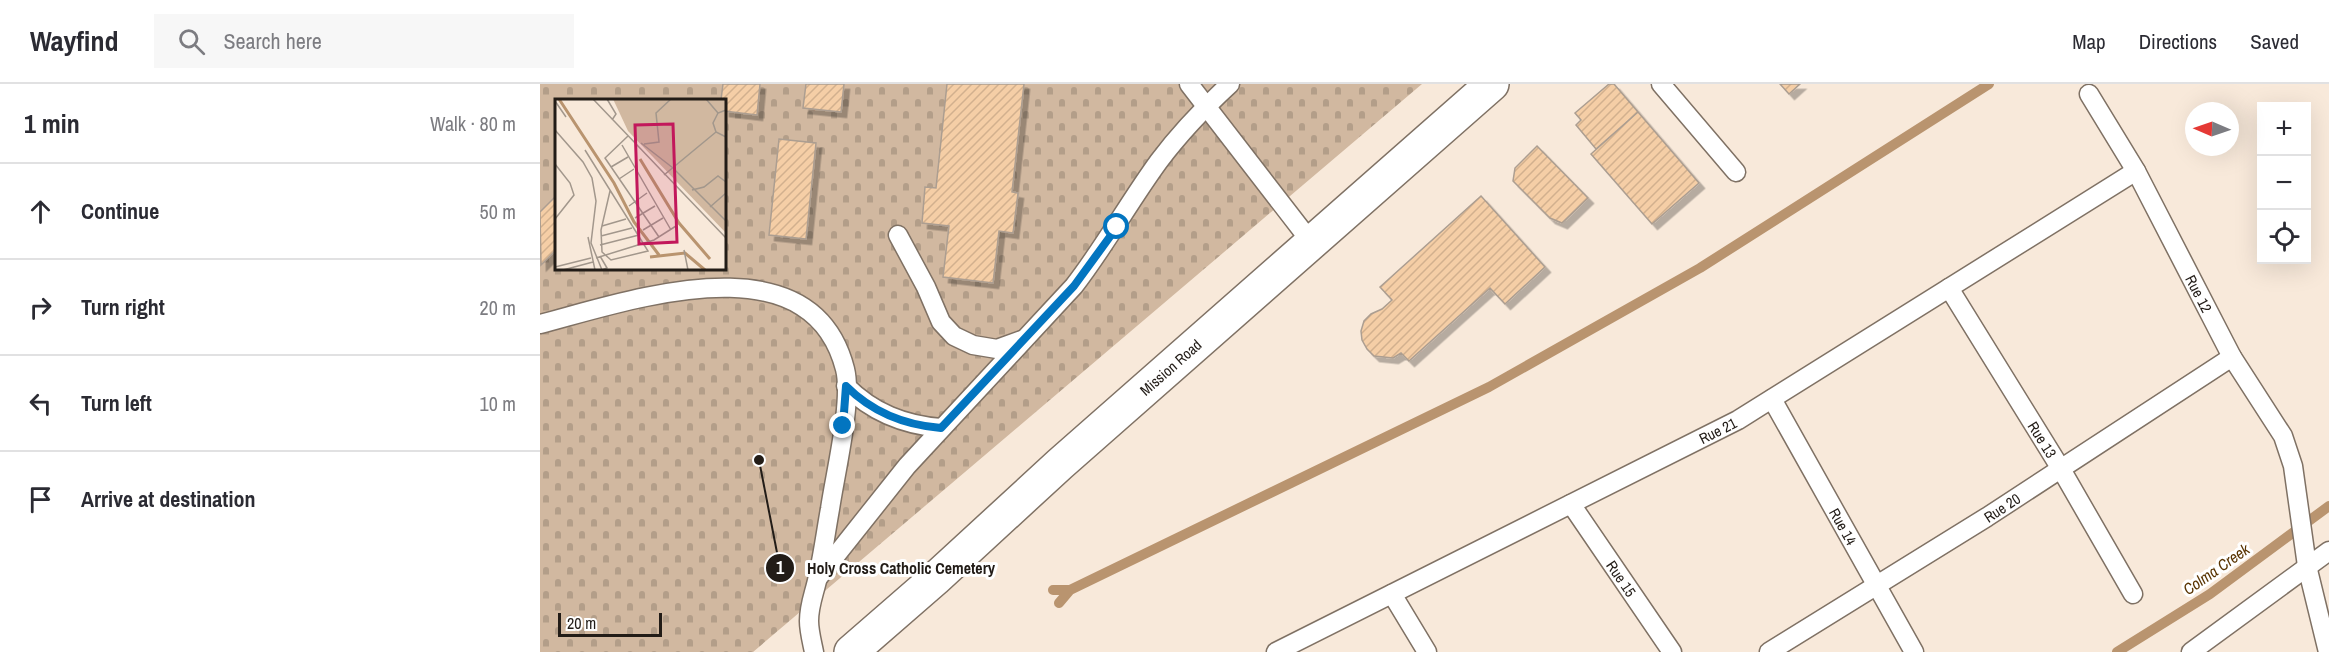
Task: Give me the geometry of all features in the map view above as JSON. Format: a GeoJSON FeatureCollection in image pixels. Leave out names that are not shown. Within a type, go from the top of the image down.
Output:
{"type":"FeatureCollection","features":[{"type":"Feature","properties":{"kind":"street","name":"Mission Road"},"geometry":{"type":"LineString","coordinates":[[851,652],[936,579],[1052,471],[1492,84]]}},
{"type":"Feature","properties":{"kind":"lane"},"geometry":{"type":"LineString","coordinates":[[1189,84],[1311,242]]}},
{"type":"Feature","properties":{"kind":"lane"},"geometry":{"type":"LineString","coordinates":[[818,578],[907,466],[1074,286],[1097,257],[1159,162],[1182,132],[1230,84]]}},
{"type":"Feature","properties":{"kind":"lane"},"geometry":{"type":"LineString","coordinates":[[1661,84],[1736,172]]}},
{"type":"Feature","properties":{"kind":"lane","name":"Rue 12"},"geometry":{"type":"LineString","coordinates":[[2089,94],[2136,171],[2232,357],[2283,436],[2293,466],[2306,557],[2328,652]]}},
{"type":"Feature","properties":{"kind":"lane","name":"Rue 21"},"geometry":{"type":"LineString","coordinates":[[1276,652],[1738,420],[2136,171]]}},
{"type":"Feature","properties":{"kind":"lane"},"geometry":{"type":"LineString","coordinates":[[898,235],[926,287],[941,322],[954,336],[973,345],[997,349],[1024,340]]}},
{"type":"Feature","properties":{"kind":"lane"},"geometry":{"type":"LineString","coordinates":[[540,324],[681,291],[720,287],[755,288],[782,295],[804,308],[824,326],[836,346],[845,369],[846,386],[843,426],[818,578],[810,608],[809,623],[814,652]]}},
{"type":"Feature","properties":{"kind":"lane","name":"Rue 13"},"geometry":{"type":"LineString","coordinates":[[1949,288],[2061,469],[2133,594]]}},
{"type":"Feature","properties":{"kind":"lane","name":"Rue 20"},"geometry":{"type":"LineString","coordinates":[[1770,652],[2061,469],[2232,357]]}},
{"type":"Feature","properties":{"kind":"lane"},"geometry":{"type":"LineString","coordinates":[[846,386],[866,404],[888,416],[921,426],[941,428]]}},
{"type":"Feature","properties":{"kind":"lane","name":"Rue 14"},"geometry":{"type":"LineString","coordinates":[[1772,399],[1914,652]]}},
{"type":"Feature","properties":{"kind":"lane","name":"Rue 15"},"geometry":{"type":"LineString","coordinates":[[1571,504],[1672,652]]}},
{"type":"Feature","properties":{"kind":"lane"},"geometry":{"type":"LineString","coordinates":[[2196,650],[2306,557],[2329,551]]}},
{"type":"Feature","properties":{"kind":"lane"},"geometry":{"type":"LineString","coordinates":[[1392,594],[1427,652]]}},
{"type":"Feature","properties":{"kind":"green space"},"geometry":{"type":"Polygon","coordinates":[[[540,84],[1422,84],[753,652],[540,652],[540,84]]]}},
{"type":"Feature","properties":{"kind":"building"},"geometry":{"type":"Polygon","coordinates":[[[723,84],[760,84],[757,115],[726,111],[726,99],[721,99],[723,84]]]}},
{"type":"Feature","properties":{"kind":"building"},"geometry":{"type":"Polygon","coordinates":[[[806,84],[844,84],[841,112],[803,108],[806,84]]]}},
{"type":"Feature","properties":{"kind":"building"},"geometry":{"type":"Polygon","coordinates":[[[947,84],[1024,84],[1012,192],[1018,193],[1013,233],[999,231],[993,283],[943,277],[949,226],[922,223],[925,187],[936,188],[947,84]]]}},
{"type":"Feature","properties":{"kind":"building"},"geometry":{"type":"Polygon","coordinates":[[[1609,84],[1614,84],[1638,112],[1596,149],[1576,125],[1581,120],[1575,113],[1609,84]]]}},
{"type":"Feature","properties":{"kind":"building"},"geometry":{"type":"Polygon","coordinates":[[[1780,84],[1800,84],[1789,94],[1780,84]]]}},
{"type":"Feature","properties":{"kind":"building"},"geometry":{"type":"Polygon","coordinates":[[[1638,112],[1699,183],[1652,224],[1591,154],[1638,112]]]}},
{"type":"Feature","properties":{"kind":"building"},"geometry":{"type":"Polygon","coordinates":[[[779,139],[816,143],[806,239],[769,235],[779,139]]]}},
{"type":"Feature","properties":{"kind":"building"},"geometry":{"type":"Polygon","coordinates":[[[1537,146],[1588,198],[1562,223],[1550,218],[1513,181],[1515,168],[1537,146]]]}},
{"type":"Feature","properties":{"kind":"building"},"geometry":{"type":"Polygon","coordinates":[[[1481,196],[1545,267],[1505,304],[1490,288],[1409,361],[1401,353],[1393,358],[1374,356],[1362,340],[1361,331],[1364,321],[1371,314],[1382,309],[1392,300],[1380,287],[1481,196]]]}},
{"type":"Feature","properties":{"kind":"building"},"geometry":{"type":"Polygon","coordinates":[[[555,197],[555,251],[541,265],[540,212],[555,197]]]}},
{"type":"Feature","properties":{"kind":"waterway"},"geometry":{"type":"LineString","coordinates":[[1059,603],[1070,590],[1489,387],[1700,268],[1989,84]]}},
{"type":"Feature","properties":{"kind":"waterway","name":"Colma Creek"},"geometry":{"type":"LineString","coordinates":[[2117,652],[2210,594],[2329,506]]}},
{"type":"Feature","properties":{"kind":"waterway"},"geometry":{"type":"LineString","coordinates":[[1053,590],[1070,590]]}},
{"type":"Feature","properties":{"kind":"place","name":"Holy Cross Catholic Cemetery"},"geometry":{"type":"Point","coordinates":[759,460]}},
{"type":"Feature","properties":{"kind":"route"},"geometry":{"type":"LineString","coordinates":[[843,426],[846,386],[873,409],[888,416],[921,426],[941,428],[1074,286],[1117,227]]}}]}
